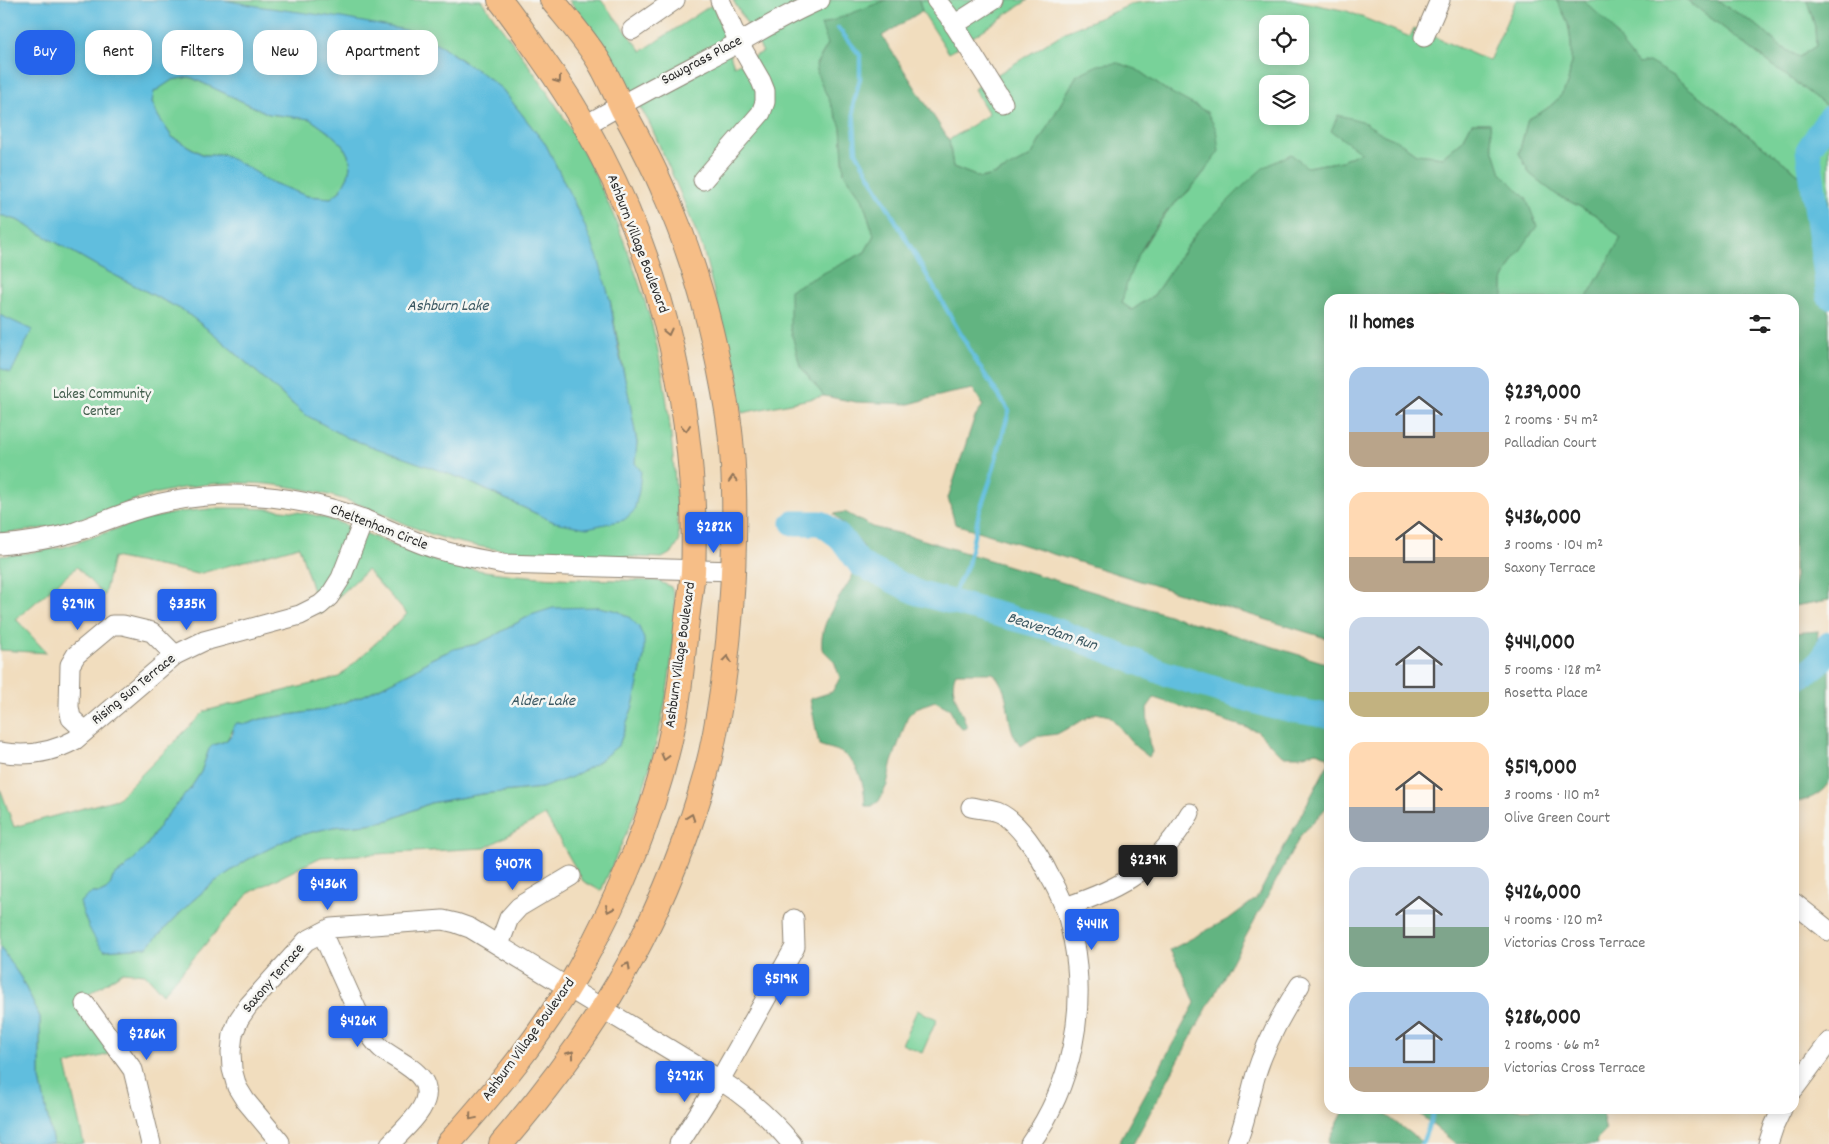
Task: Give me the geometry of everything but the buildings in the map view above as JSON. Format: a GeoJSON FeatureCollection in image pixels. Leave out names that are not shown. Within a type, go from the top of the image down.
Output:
{"type":"FeatureCollection","features":[{"type":"Feature","properties":{"kind":"main road","name":"Ashburn Village Boulevard"},"geometry":{"type":"LineString","coordinates":[[448,1144],[508,1074],[548,1019],[568,988],[604,920],[628,867],[657,788],[672,731],[679,694],[693,570],[692,497],[686,429],[678,374],[663,310],[630,217],[609,169],[586,125],[564,88],[500,0]]}},
{"type":"Feature","properties":{"kind":"main road"},"geometry":{"type":"LineString","coordinates":[[501,1144],[543,1094],[602,1008],[642,938],[672,868],[697,802],[715,735],[726,667],[734,571],[732,464],[728,418],[718,365],[700,293],[666,194],[601,64],[552,0]]}},
{"type":"Feature","properties":{"kind":"street"},"geometry":{"type":"LineString","coordinates":[[632,30],[675,0]]}},
{"type":"Feature","properties":{"kind":"street"},"geometry":{"type":"LineString","coordinates":[[703,180],[760,113],[765,102],[765,91],[761,81],[739,42],[720,0]]}},
{"type":"Feature","properties":{"kind":"street","name":"Sawgrass Place"},"geometry":{"type":"LineString","coordinates":[[586,125],[620,104],[796,10],[820,0]]}},
{"type":"Feature","properties":{"kind":"street"},"geometry":{"type":"LineString","coordinates":[[936,0],[1003,103]]}},
{"type":"Feature","properties":{"kind":"street"},"geometry":{"type":"LineString","coordinates":[[954,25],[993,0]]}},
{"type":"Feature","properties":{"kind":"street"},"geometry":{"type":"LineString","coordinates":[[1424,37],[1440,0]]}},
{"type":"Feature","properties":{"kind":"street","name":"Cheltenham Circle"},"geometry":{"type":"LineString","coordinates":[[0,545],[20,544],[73,532],[159,503],[202,496],[228,495],[294,500],[334,509],[364,519],[433,548],[503,564],[734,571]]}},
{"type":"Feature","properties":{"kind":"street","name":"Rising Sun Terrace"},"geometry":{"type":"LineString","coordinates":[[0,752],[20,754],[43,753],[65,745],[75,740],[175,655],[204,641],[300,615],[320,605],[329,597],[341,578],[364,519]]}},
{"type":"Feature","properties":{"kind":"street"},"geometry":{"type":"LineString","coordinates":[[85,731],[71,718],[68,707],[70,665],[76,655],[112,625],[123,625],[152,632],[175,655]]}},
{"type":"Feature","properties":{"kind":"street"},"geometry":{"type":"LineString","coordinates":[[971,807],[998,813],[1018,828],[1045,866],[1065,907],[1075,953],[1078,976],[1078,1010],[1071,1056],[1050,1112],[1030,1144]]}},
{"type":"Feature","properties":{"kind":"street"},"geometry":{"type":"LineString","coordinates":[[1065,907],[1097,896],[1137,874],[1171,842],[1190,813]]}},
{"type":"Feature","properties":{"kind":"street"},"geometry":{"type":"LineString","coordinates":[[499,945],[509,918],[518,907],[571,876]]}},
{"type":"Feature","properties":{"kind":"street"},"geometry":{"type":"LineString","coordinates":[[1799,907],[1829,931]]}},
{"type":"Feature","properties":{"kind":"street"},"geometry":{"type":"LineString","coordinates":[[680,1144],[720,1080],[795,947],[794,919]]}},
{"type":"Feature","properties":{"kind":"street","name":"Saxony Terrace"},"geometry":{"type":"LineString","coordinates":[[280,1142],[245,1100],[237,1087],[232,1069],[233,1034],[239,1019],[248,1006],[306,941],[331,928],[443,920],[456,922],[470,928],[720,1080],[762,1111],[792,1144]]}},
{"type":"Feature","properties":{"kind":"street"},"geometry":{"type":"LineString","coordinates":[[322,933],[365,1028],[372,1039],[382,1049],[416,1072],[422,1080],[425,1090],[421,1109],[390,1144]]}},
{"type":"Feature","properties":{"kind":"street"},"geometry":{"type":"LineString","coordinates":[[1236,1144],[1256,1072],[1268,1042],[1282,1012],[1300,985]]}},
{"type":"Feature","properties":{"kind":"street"},"geometry":{"type":"LineString","coordinates":[[86,1004],[133,1070],[151,1144]]}},
{"type":"Feature","properties":{"kind":"street"},"geometry":{"type":"LineString","coordinates":[[1799,1082],[1829,1042]]}},
{"type":"Feature","properties":{"kind":"street"},"geometry":{"type":"LineString","coordinates":[[1768,1144],[1780,1114]]}},
{"type":"Feature","properties":{"kind":"green space","name":"Lakes Community Center"},"geometry":{"type":"Polygon","coordinates":[[[224,0],[481,0],[525,59],[579,143],[613,213],[632,262],[648,311],[666,397],[673,455],[679,542],[673,552],[662,558],[559,555],[483,547],[434,535],[337,497],[290,487],[259,483],[210,484],[176,489],[144,497],[63,524],[27,531],[0,533],[0,215],[17,220],[99,267],[184,311],[214,334],[304,414],[463,479],[554,522],[635,463],[637,442],[610,300],[582,219],[546,145],[502,89],[442,46],[438,45],[438,30],[366,30],[224,0]]]}},
{"type":"Feature","properties":{"kind":"green space"},"geometry":{"type":"Polygon","coordinates":[[[569,0],[601,0],[642,51],[713,4],[734,66],[763,52],[733,0],[886,0],[878,3],[828,44],[816,64],[841,127],[844,173],[862,198],[874,235],[865,252],[831,270],[800,366],[824,396],[742,413],[729,350],[703,249],[679,190],[649,122],[607,54],[569,0]]]}},
{"type":"Feature","properties":{"kind":"green space"},"geometry":{"type":"Polygon","coordinates":[[[886,0],[919,0],[922,11],[882,36],[949,140],[953,167],[981,178],[996,174],[1031,156],[1077,75],[1098,65],[1118,63],[1136,69],[1166,90],[1207,112],[1216,129],[1219,151],[1186,194],[1168,210],[1139,254],[1129,277],[1122,303],[1132,310],[1154,295],[1197,232],[1263,168],[1291,154],[1307,167],[1342,161],[1361,152],[1331,131],[1338,115],[1362,121],[1384,135],[1398,141],[1416,154],[1443,157],[1463,140],[1472,123],[1490,123],[1492,145],[1501,173],[1526,198],[1537,226],[1513,261],[1503,281],[1503,294],[1324,294],[1324,637],[955,524],[948,498],[974,419],[983,405],[973,389],[909,404],[856,402],[824,396],[800,366],[790,327],[790,290],[865,252],[874,235],[862,198],[844,173],[841,127],[818,76],[816,65],[828,44],[821,25],[886,0]]]}},
{"type":"Feature","properties":{"kind":"green space"},"geometry":{"type":"Polygon","coordinates":[[[919,0],[1028,0],[949,53],[922,11],[919,0]]]}},
{"type":"Feature","properties":{"kind":"green space"},"geometry":{"type":"Polygon","coordinates":[[[1166,0],[1293,0],[1347,11],[1410,37],[1414,28],[1489,61],[1516,0],[1556,0],[1566,18],[1569,29],[1571,58],[1569,78],[1562,94],[1555,102],[1542,112],[1528,119],[1519,153],[1530,174],[1557,195],[1596,215],[1621,238],[1589,294],[1503,294],[1503,281],[1513,261],[1526,198],[1501,174],[1492,145],[1490,123],[1472,123],[1463,140],[1443,157],[1416,154],[1398,141],[1384,135],[1361,152],[1342,161],[1307,167],[1243,186],[1197,232],[1154,295],[1132,310],[1122,303],[1126,282],[1136,259],[1170,208],[1189,191],[1206,170],[1166,90],[1136,69],[1077,75],[1031,156],[996,174],[981,178],[953,167],[949,140],[989,114],[974,89],[1065,32],[1135,3],[1166,0]]]}},
{"type":"Feature","properties":{"kind":"green space"},"geometry":{"type":"Polygon","coordinates":[[[1556,0],[1583,0],[1610,25],[1638,64],[1649,62],[1672,75],[1829,198],[1829,600],[1799,605],[1799,294],[1589,294],[1621,238],[1596,215],[1557,195],[1530,174],[1519,153],[1528,119],[1542,112],[1555,102],[1566,87],[1569,78],[1571,48],[1566,18],[1556,0]]]}},
{"type":"Feature","properties":{"kind":"green space"},"geometry":{"type":"Polygon","coordinates":[[[1583,0],[1687,0],[1829,108],[1829,198],[1672,75],[1638,64],[1583,0]]]}},
{"type":"Feature","properties":{"kind":"green space"},"geometry":{"type":"Polygon","coordinates":[[[1687,0],[1717,0],[1759,27],[1780,46],[1799,57],[1816,46],[1815,27],[1807,0],[1829,0],[1829,108],[1687,0]]]}},
{"type":"Feature","properties":{"kind":"green space"},"geometry":{"type":"Polygon","coordinates":[[[1717,0],[1807,0],[1815,27],[1816,46],[1799,57],[1780,46],[1759,27],[1717,0]]]}},
{"type":"Feature","properties":{"kind":"green space"},"geometry":{"type":"Polygon","coordinates":[[[190,77],[269,114],[310,119],[331,134],[343,145],[351,161],[348,176],[340,191],[331,198],[307,196],[263,179],[257,173],[223,155],[204,155],[172,137],[158,116],[152,102],[154,92],[172,80],[190,77]]]}},
{"type":"Feature","properties":{"kind":"green space"},"geometry":{"type":"Polygon","coordinates":[[[219,508],[262,509],[304,513],[332,520],[425,557],[482,571],[582,579],[658,581],[671,587],[675,607],[669,682],[662,721],[641,796],[601,891],[583,881],[545,815],[485,848],[321,857],[249,893],[163,994],[145,974],[123,972],[88,995],[126,1050],[66,1065],[84,1144],[53,1144],[40,1079],[40,1017],[21,978],[0,947],[0,788],[14,827],[117,799],[205,711],[339,677],[407,614],[367,570],[320,614],[299,546],[198,574],[113,557],[104,596],[77,567],[16,619],[47,653],[0,650],[0,556],[64,547],[139,521],[180,512],[219,508]],[[598,607],[531,615],[477,644],[454,649],[431,659],[415,670],[365,695],[323,710],[261,719],[247,724],[237,723],[226,741],[213,745],[209,749],[201,772],[190,789],[164,819],[145,848],[113,877],[110,887],[100,893],[92,893],[104,950],[147,947],[191,902],[213,883],[247,860],[292,837],[333,827],[390,820],[430,803],[482,794],[542,788],[619,745],[633,706],[644,656],[630,618],[618,611],[598,607]]]}},
{"type":"Feature","properties":{"kind":"green space"},"geometry":{"type":"Polygon","coordinates":[[[845,512],[872,527],[914,537],[1324,662],[1324,755],[1316,752],[1300,756],[1282,756],[1257,731],[1154,698],[1147,708],[1149,742],[1152,752],[1149,757],[1136,747],[1110,716],[1096,713],[1057,734],[1035,737],[1021,746],[1015,738],[1012,729],[1004,691],[993,673],[956,673],[953,686],[954,693],[967,728],[962,729],[955,721],[950,709],[935,701],[916,708],[908,716],[891,765],[887,785],[879,801],[872,806],[865,806],[860,776],[853,764],[840,752],[819,745],[810,699],[832,692],[840,678],[834,661],[822,649],[822,638],[827,619],[854,573],[864,547],[834,514],[845,512]]]}},
{"type":"Feature","properties":{"kind":"green space"},"geometry":{"type":"Polygon","coordinates":[[[1818,631],[1817,647],[1829,661],[1829,782],[1815,796],[1799,801],[1799,633],[1818,631]]]}},
{"type":"Feature","properties":{"kind":"green space"},"geometry":{"type":"Polygon","coordinates":[[[1324,771],[1324,810],[1301,835],[1133,1144],[1118,1144],[1195,1003],[1185,978],[1170,950],[1230,918],[1257,898],[1324,771]]]}},
{"type":"Feature","properties":{"kind":"green space"},"geometry":{"type":"Polygon","coordinates":[[[917,1010],[937,1019],[922,1053],[902,1044],[917,1010]]]}},
{"type":"Feature","properties":{"kind":"green space"},"geometry":{"type":"Polygon","coordinates":[[[1342,1114],[1385,1114],[1424,1144],[1329,1144],[1329,1140],[1342,1114]]]}},
{"type":"Feature","properties":{"kind":"green space"},"geometry":{"type":"Polygon","coordinates":[[[1419,1114],[1602,1114],[1606,1131],[1596,1141],[1597,1144],[1456,1144],[1419,1114]]]}},
{"type":"Feature","properties":{"kind":"water","name":"Ashburn Lake"},"geometry":{"type":"Polygon","coordinates":[[[0,0],[224,0],[406,30],[327,30],[327,75],[438,75],[438,44],[502,89],[546,145],[582,219],[598,258],[610,300],[629,397],[637,443],[635,463],[641,471],[634,511],[624,520],[587,528],[554,522],[463,479],[348,438],[304,414],[214,334],[184,311],[99,267],[17,220],[0,215],[0,0]],[[190,77],[172,80],[154,92],[152,102],[158,116],[172,137],[203,155],[223,155],[257,173],[263,179],[307,196],[331,198],[340,191],[348,176],[351,161],[343,145],[310,119],[269,114],[190,77]]]}},
{"type":"Feature","properties":{"kind":"water"},"geometry":{"type":"Polygon","coordinates":[[[0,315],[32,330],[11,373],[0,368],[0,315]]]}},
{"type":"Feature","properties":{"kind":"water","name":"Alder Lake"},"geometry":{"type":"Polygon","coordinates":[[[598,607],[618,611],[630,618],[639,627],[644,639],[644,656],[633,706],[619,745],[595,764],[572,777],[542,788],[482,794],[430,803],[390,820],[333,827],[292,837],[247,860],[213,883],[191,902],[147,947],[104,950],[92,934],[80,902],[92,893],[100,893],[106,890],[110,886],[113,877],[145,848],[164,819],[190,789],[201,772],[209,749],[213,745],[226,741],[233,733],[233,726],[237,723],[247,724],[261,719],[323,710],[365,695],[415,670],[431,659],[454,649],[477,644],[531,615],[553,608],[598,607]]]}},
{"type":"Feature","properties":{"kind":"water"},"geometry":{"type":"Polygon","coordinates":[[[0,947],[21,978],[40,1017],[40,1079],[53,1144],[1,1144],[0,1142],[0,947]]]}},
{"type":"Feature","properties":{"kind":"waterway"},"geometry":{"type":"LineString","coordinates":[[838,28],[860,55],[860,78],[853,106],[856,152],[978,364],[1009,411],[990,481],[979,513],[968,564],[949,602]]}},
{"type":"Feature","properties":{"kind":"waterway","name":"Beaverdam Run"},"geometry":{"type":"LineString","coordinates":[[1829,118],[1808,150],[1829,296]]}},
{"type":"Feature","properties":{"kind":"waterway","name":"Beaverdam Run"},"geometry":{"type":"LineString","coordinates":[[793,523],[821,523],[841,538],[860,564],[918,593],[1056,630],[1164,673],[1274,707],[1324,715]]}},
{"type":"Feature","properties":{"kind":"waterway","name":"Beaverdam Run"},"geometry":{"type":"LineString","coordinates":[[1799,677],[1820,661],[1829,644]]}},
{"type":"Feature","properties":{"kind":"waterway"},"geometry":{"type":"LineString","coordinates":[[1422,1144],[1433,1114]]}}]}
